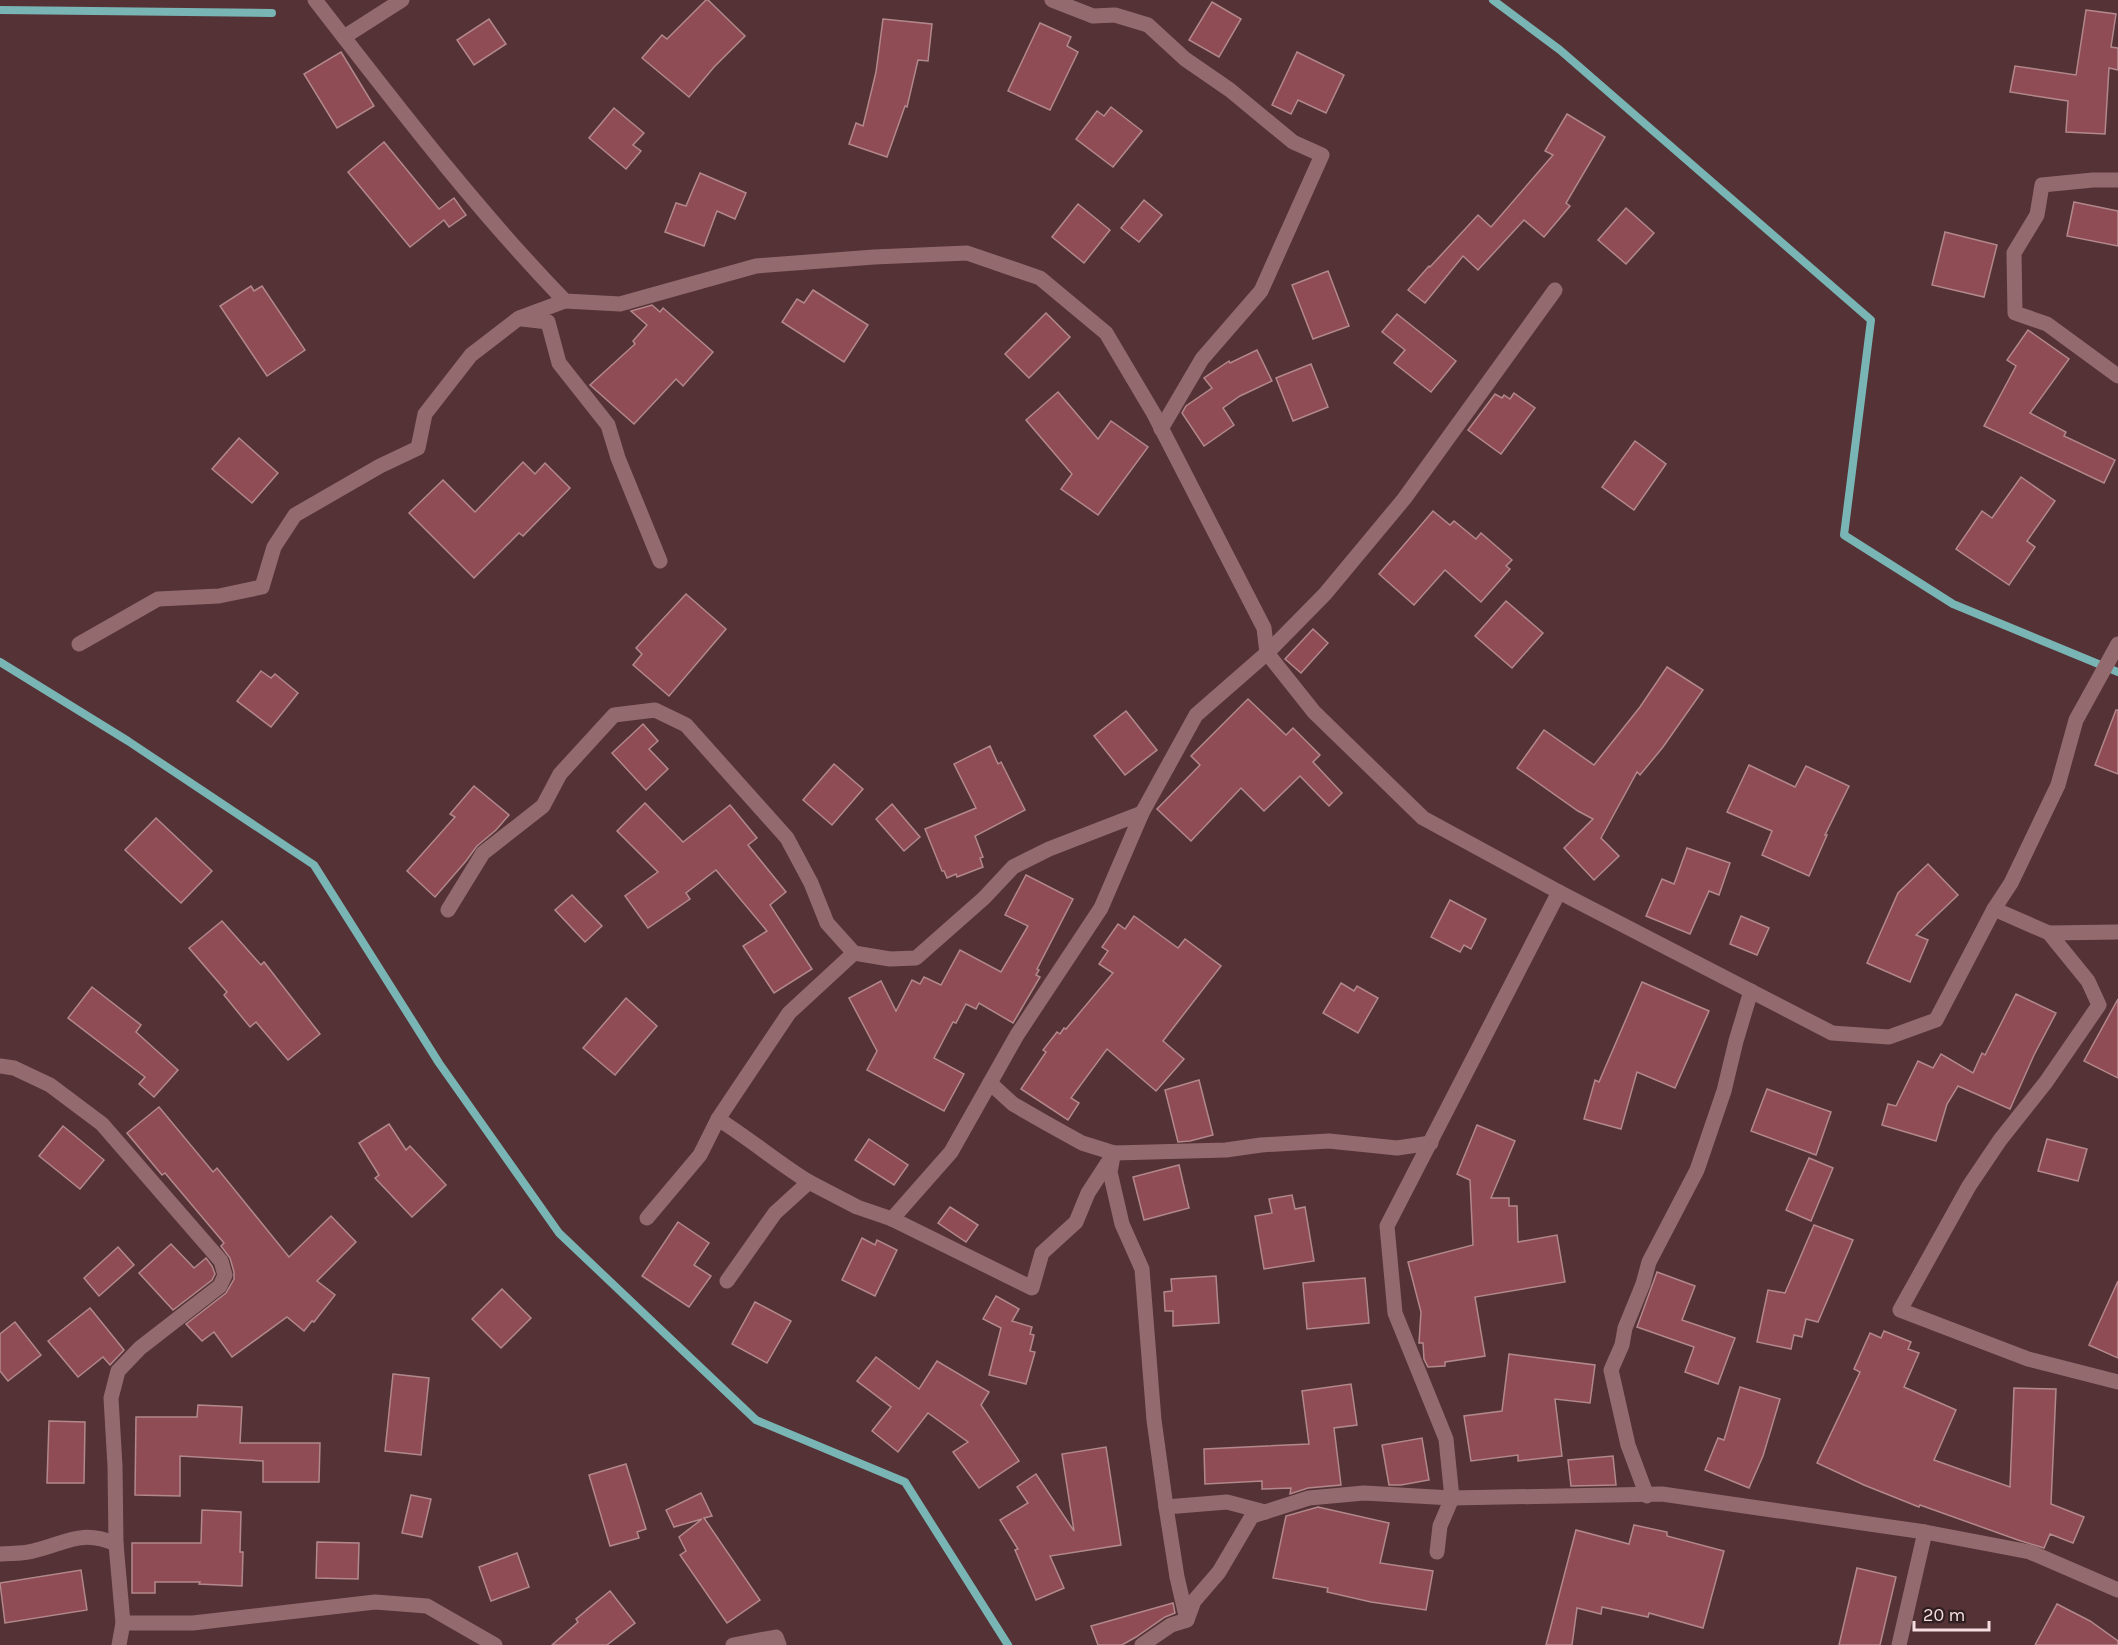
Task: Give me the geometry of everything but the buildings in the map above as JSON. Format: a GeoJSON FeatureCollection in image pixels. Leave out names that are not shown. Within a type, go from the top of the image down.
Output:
{"type":"FeatureCollection","features":[{"type":"Feature","properties":{"kind":"street"},"geometry":{"type":"LineString","coordinates":[[315,0],[424,142],[520,255],[565,301]]}},
{"type":"Feature","properties":{"kind":"street"},"geometry":{"type":"LineString","coordinates":[[344,37],[402,0]]}},
{"type":"Feature","properties":{"kind":"street"},"geometry":{"type":"LineString","coordinates":[[1052,0],[1093,16],[1115,15],[1148,25],[1185,59],[1230,90],[1293,142],[1322,155],[1261,291],[1202,359],[1161,429]]}},
{"type":"Feature","properties":{"kind":"street"},"geometry":{"type":"LineString","coordinates":[[2118,180],[2042,185],[2037,215],[2014,253],[2014,313],[2047,324],[2118,376]]}},
{"type":"Feature","properties":{"kind":"street"},"geometry":{"type":"LineString","coordinates":[[79,644],[158,599],[219,596],[262,587],[274,547],[295,515],[380,466],[418,448],[425,414],[471,355],[519,318],[565,301],[620,304],[756,266],[967,253],[1040,278],[1106,333],[1161,429],[1264,628],[1267,653],[1314,712],[1423,818],[1559,892],[1832,1033],[1890,1036],[1936,1020],[1994,909],[2011,883],[2058,785],[2076,720],[2118,644]]}},
{"type":"Feature","properties":{"kind":"street"},"geometry":{"type":"LineString","coordinates":[[892,1219],[951,1152],[1049,984],[1101,908],[1142,813],[1196,715],[1267,653],[1325,594],[1404,499],[1555,290]]}},
{"type":"Feature","properties":{"kind":"street"},"geometry":{"type":"LineString","coordinates":[[519,318],[548,322],[559,363],[608,425],[618,458],[660,561]]}},
{"type":"Feature","properties":{"kind":"street"},"geometry":{"type":"LineString","coordinates":[[448,910],[483,854],[543,806],[560,774],[614,715],[655,710],[686,725],[787,838],[811,883],[827,923],[854,953],[890,959],[916,958],[984,898],[1013,867],[1049,849],[1142,813]]}},
{"type":"Feature","properties":{"kind":"street"},"geometry":{"type":"LineString","coordinates":[[1437,1552],[1440,1526],[1452,1498],[1446,1439],[1395,1313],[1387,1226],[1559,892]]}},
{"type":"Feature","properties":{"kind":"street"},"geometry":{"type":"LineString","coordinates":[[1994,909],[2049,933],[2118,932]]}},
{"type":"Feature","properties":{"kind":"street"},"geometry":{"type":"LineString","coordinates":[[2049,933],[2088,981],[2099,1005],[2046,1082],[2000,1140],[1975,1177],[1900,1310],[2028,1359],[2118,1382]]}},
{"type":"Feature","properties":{"kind":"street"},"geometry":{"type":"LineString","coordinates":[[647,1218],[700,1155],[718,1119],[789,1013],[854,953]]}},
{"type":"Feature","properties":{"kind":"street"},"geometry":{"type":"LineString","coordinates":[[1647,1496],[1628,1445],[1611,1370],[1622,1345],[1625,1328],[1643,1284],[1649,1262],[1697,1170],[1724,1091],[1751,991]]}},
{"type":"Feature","properties":{"kind":"street"},"geometry":{"type":"LineString","coordinates":[[0,1066],[14,1068],[50,1085],[102,1124],[221,1261],[225,1275],[220,1286],[207,1299],[140,1348],[118,1371],[111,1398],[116,1466],[116,1544],[123,1623],[119,1645]]}},
{"type":"Feature","properties":{"kind":"street"},"geometry":{"type":"LineString","coordinates":[[990,1083],[1013,1104],[1046,1123],[1082,1143],[1114,1154],[1226,1150],[1261,1145],[1329,1141],[1397,1148],[1431,1143]]}},
{"type":"Feature","properties":{"kind":"street"},"geometry":{"type":"LineString","coordinates":[[718,1119],[809,1182],[857,1207],[892,1219],[1032,1288],[1042,1253],[1076,1222],[1088,1193],[1114,1154]]}},
{"type":"Feature","properties":{"kind":"street"},"geometry":{"type":"LineString","coordinates":[[1114,1154],[1110,1172],[1122,1224],[1142,1269],[1154,1420],[1177,1577],[1187,1620]]}},
{"type":"Feature","properties":{"kind":"street"},"geometry":{"type":"LineString","coordinates":[[727,1281],[775,1213],[809,1182]]}},
{"type":"Feature","properties":{"kind":"street"},"geometry":{"type":"LineString","coordinates":[[1187,1620],[1194,1601],[1219,1572],[1252,1516],[1309,1498],[1364,1493],[1452,1498],[1662,1494],[1925,1532],[2030,1552],[2118,1590]]}},
{"type":"Feature","properties":{"kind":"street"},"geometry":{"type":"LineString","coordinates":[[1166,1508],[1227,1502],[1265,1512]]}},
{"type":"Feature","properties":{"kind":"street"},"geometry":{"type":"LineString","coordinates":[[1899,1645],[1925,1532]]}},
{"type":"Feature","properties":{"kind":"street"},"geometry":{"type":"LineString","coordinates":[[0,1554],[32,1552],[86,1537],[100,1537],[116,1544]]}},
{"type":"Feature","properties":{"kind":"street"},"geometry":{"type":"LineString","coordinates":[[123,1623],[193,1623],[375,1602],[427,1606],[495,1645]]}},
{"type":"Feature","properties":{"kind":"street"},"geometry":{"type":"LineString","coordinates":[[1142,1645],[1171,1625],[1187,1620]]}},
{"type":"Feature","properties":{"kind":"street"},"geometry":{"type":"LineString","coordinates":[[733,1645],[776,1637],[779,1645]]}},
{"type":"Feature","properties":{"kind":"waterway"},"geometry":{"type":"LineString","coordinates":[[1493,0],[1560,50],[1871,320],[1844,535],[1953,604],[2118,672]]}},
{"type":"Feature","properties":{"kind":"waterway"},"geometry":{"type":"LineString","coordinates":[[0,10],[272,13]]}},
{"type":"Feature","properties":{"kind":"waterway"},"geometry":{"type":"LineString","coordinates":[[0,662],[128,741],[314,865],[439,1063],[559,1233],[756,1420],[905,1482],[1008,1645]]}}]}
